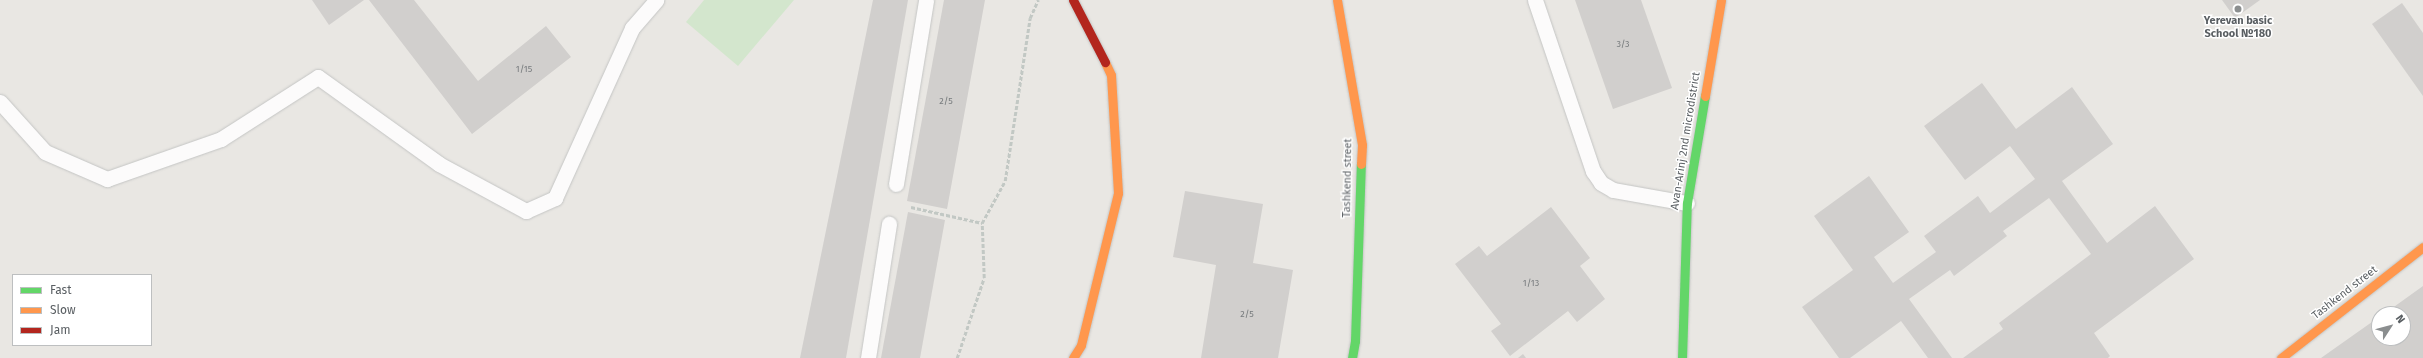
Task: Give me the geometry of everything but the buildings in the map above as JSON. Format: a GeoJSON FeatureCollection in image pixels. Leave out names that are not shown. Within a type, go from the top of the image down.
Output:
{"type":"FeatureCollection","features":[{"type":"Feature","properties":{"kind":"street"},"geometry":{"type":"LineString","coordinates":[[1072,358],[1081,345],[1118,193],[1111,75],[1073,0]]}},
{"type":"Feature","properties":{"kind":"street","name":"Tashkend street"},"geometry":{"type":"LineString","coordinates":[[1337,0],[1362,145],[1355,341],[1352,358]]}},
{"type":"Feature","properties":{"kind":"street","name":"Avan-Arinj 2nd microdistrict"},"geometry":{"type":"LineString","coordinates":[[1682,358],[1687,203],[1722,0]]}},
{"type":"Feature","properties":{"kind":"street","name":"Tashkend street"},"geometry":{"type":"LineString","coordinates":[[2281,358],[2423,247]]}},
{"type":"Feature","properties":{"kind":"lane"},"geometry":{"type":"LineString","coordinates":[[0,102],[45,152],[107,179],[221,139],[318,77],[439,164],[526,211],[555,198],[632,28],[656,0]]}},
{"type":"Feature","properties":{"kind":"lane"},"geometry":{"type":"LineString","coordinates":[[896,184],[926,0]]}},
{"type":"Feature","properties":{"kind":"lane"},"geometry":{"type":"LineString","coordinates":[[1535,0],[1593,171],[1601,183],[1613,190],[1687,203]]}},
{"type":"Feature","properties":{"kind":"lane"},"geometry":{"type":"LineString","coordinates":[[868,358],[889,224]]}},
{"type":"Feature","properties":{"kind":"path"},"geometry":{"type":"LineString","coordinates":[[957,358],[984,278],[982,223],[1005,181],[1030,18],[1038,0]]}},
{"type":"Feature","properties":{"kind":"path"},"geometry":{"type":"LineString","coordinates":[[907,206],[982,223]]}},
{"type":"Feature","properties":{"kind":"green space"},"geometry":{"type":"Polygon","coordinates":[[[704,0],[794,0],[738,66],[686,22],[704,0]]]}},
{"type":"Feature","properties":{"kind":"traffic: fast"},"geometry":{"type":"LineString","coordinates":[[1682,358],[1687,203],[1705,96]]}},
{"type":"Feature","properties":{"kind":"traffic: fast"},"geometry":{"type":"LineString","coordinates":[[1352,358],[1355,341],[1361,164]]}},
{"type":"Feature","properties":{"kind":"traffic: slow"},"geometry":{"type":"LineString","coordinates":[[1337,0],[1362,145],[1361,164]]}},
{"type":"Feature","properties":{"kind":"traffic: slow"},"geometry":{"type":"LineString","coordinates":[[1705,96],[1721,0]]}},
{"type":"Feature","properties":{"kind":"traffic: slow"},"geometry":{"type":"LineString","coordinates":[[1073,358],[1081,345],[1118,193],[1111,75],[1105,62]]}},
{"type":"Feature","properties":{"kind":"traffic: slow"},"geometry":{"type":"LineString","coordinates":[[2281,358],[2423,247]]}},
{"type":"Feature","properties":{"kind":"traffic: jam"},"geometry":{"type":"LineString","coordinates":[[1073,0],[1105,62]]}},
{"type":"Feature","properties":{"kind":"place","name":"Yerevan basic School №180"},"geometry":{"type":"Point","coordinates":[2238,9]}}]}
